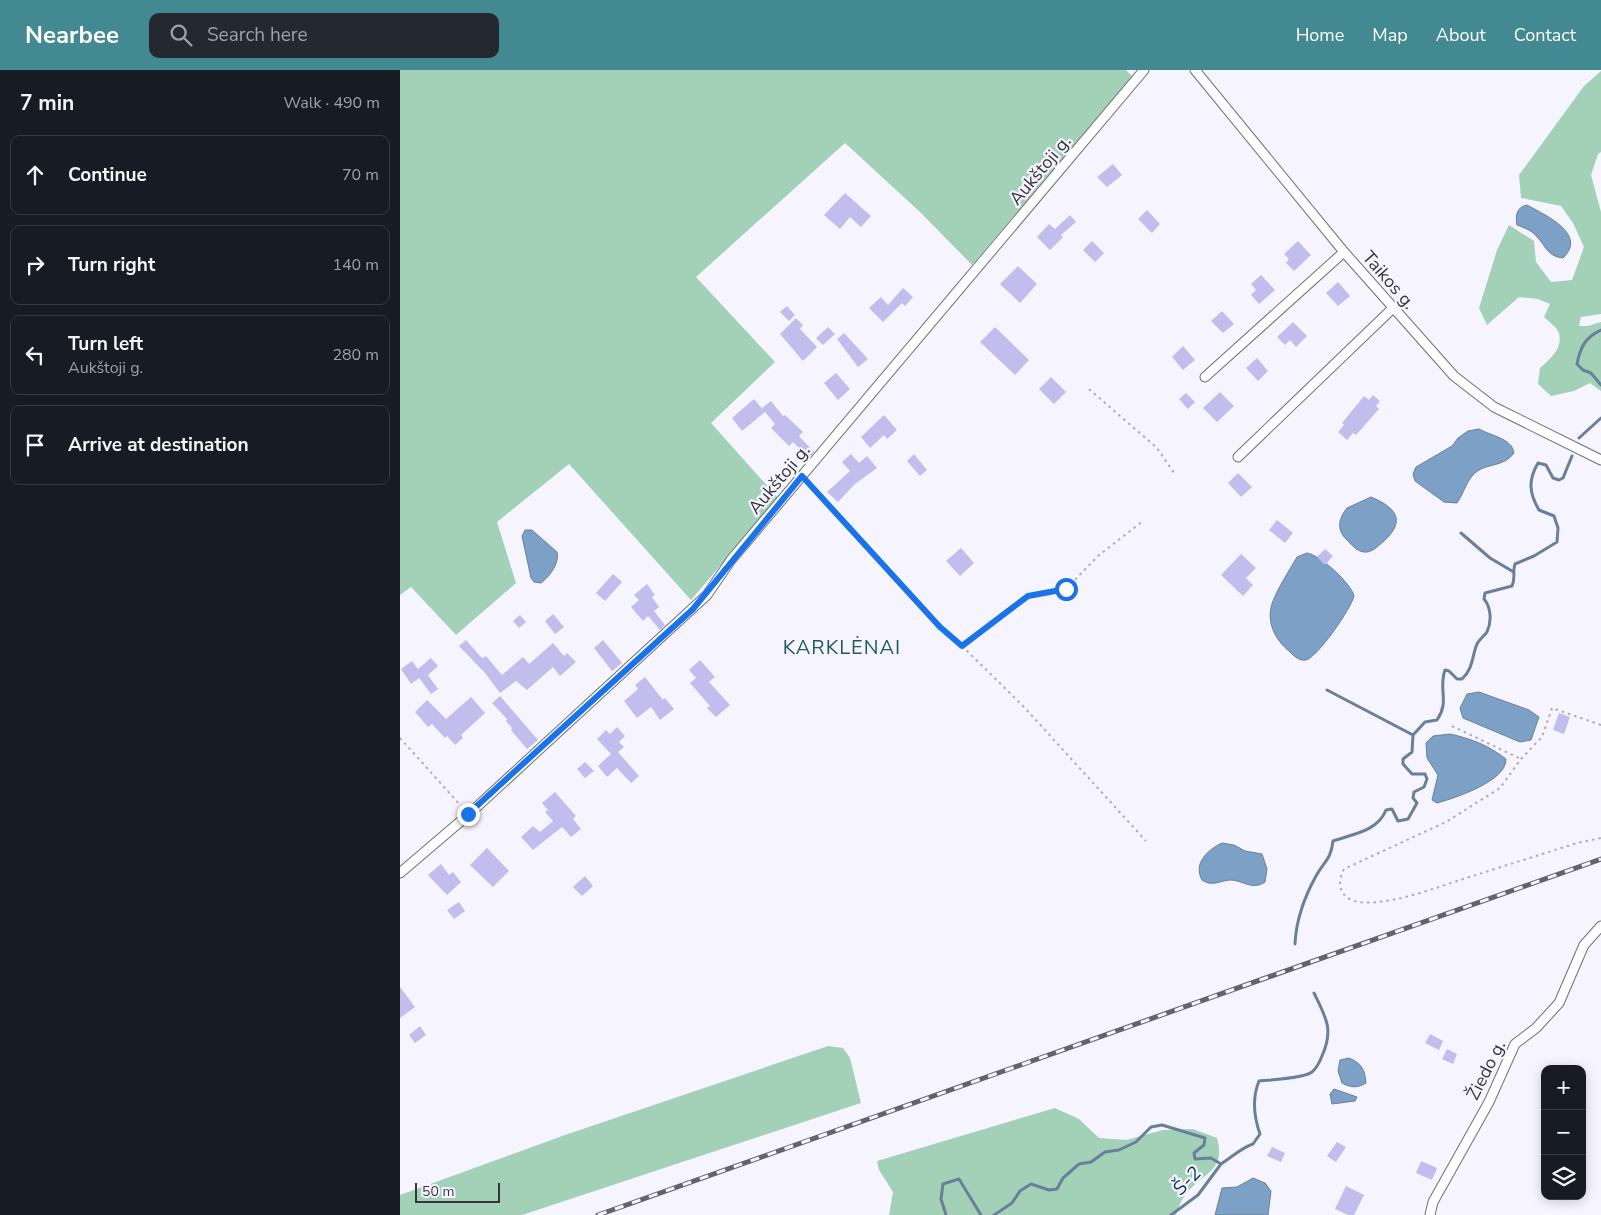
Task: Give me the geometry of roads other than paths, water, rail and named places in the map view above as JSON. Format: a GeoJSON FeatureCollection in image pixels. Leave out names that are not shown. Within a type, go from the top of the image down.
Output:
{"type":"FeatureCollection","features":[{"type":"Feature","properties":{"kind":"street","name":"Aukštoji g."},"geometry":{"type":"LineString","coordinates":[[400,873],[468,814],[693,609],[802,476],[1143,70]]}},
{"type":"Feature","properties":{"kind":"street","name":"Taikos g."},"geometry":{"type":"LineString","coordinates":[[1195,70],[1392,309],[1472,392],[1494,407],[1601,460]]}},
{"type":"Feature","properties":{"kind":"street"},"geometry":{"type":"LineString","coordinates":[[1206,377],[1344,252]]}},
{"type":"Feature","properties":{"kind":"street"},"geometry":{"type":"LineString","coordinates":[[1238,457],[1392,309]]}},
{"type":"Feature","properties":{"kind":"street","name":"Žiedo g."},"geometry":{"type":"LineString","coordinates":[[1430,1215],[1433,1202],[1489,1102],[1515,1044],[1536,1028],[1559,1003],[1584,945],[1601,926]]}},
{"type":"Feature","properties":{"kind":"water"},"geometry":{"type":"Polygon","coordinates":[[[1527,205],[1553,220],[1567,233],[1570,241],[1569,249],[1563,258],[1553,255],[1532,232],[1517,225],[1516,218],[1518,212],[1527,205]]]}},
{"type":"Feature","properties":{"kind":"water"},"geometry":{"type":"Polygon","coordinates":[[[1479,429],[1505,441],[1514,453],[1506,461],[1476,472],[1470,478],[1457,503],[1444,502],[1415,481],[1413,474],[1416,467],[1452,446],[1458,438],[1468,431],[1479,429]]]}},
{"type":"Feature","properties":{"kind":"water"},"geometry":{"type":"Polygon","coordinates":[[[1371,497],[1392,510],[1396,520],[1395,527],[1384,541],[1372,550],[1364,552],[1356,549],[1346,539],[1341,531],[1340,524],[1347,508],[1371,497]]]}},
{"type":"Feature","properties":{"kind":"water"},"geometry":{"type":"Polygon","coordinates":[[[525,530],[532,530],[557,552],[558,556],[555,565],[541,583],[534,582],[531,578],[522,536],[525,530]]]}},
{"type":"Feature","properties":{"kind":"water"},"geometry":{"type":"Polygon","coordinates":[[[1307,553],[1313,555],[1334,570],[1347,584],[1354,596],[1334,631],[1311,657],[1303,660],[1295,657],[1280,642],[1273,630],[1270,616],[1273,601],[1287,573],[1297,557],[1307,553]]]}},
{"type":"Feature","properties":{"kind":"water"},"geometry":{"type":"Polygon","coordinates":[[[1479,692],[1529,710],[1539,717],[1531,740],[1520,742],[1463,718],[1460,708],[1467,694],[1479,692]]]}},
{"type":"Feature","properties":{"kind":"water"},"geometry":{"type":"Polygon","coordinates":[[[1450,734],[1480,743],[1506,759],[1504,767],[1489,781],[1467,793],[1437,803],[1432,800],[1438,775],[1427,758],[1426,743],[1433,736],[1450,734]]]}},
{"type":"Feature","properties":{"kind":"water"},"geometry":{"type":"Polygon","coordinates":[[[1222,843],[1234,845],[1245,851],[1262,854],[1267,869],[1265,882],[1252,885],[1235,880],[1209,883],[1202,880],[1199,868],[1200,863],[1211,849],[1222,843]]]}},
{"type":"Feature","properties":{"kind":"water"},"geometry":{"type":"Polygon","coordinates":[[[1349,1058],[1362,1067],[1366,1083],[1354,1087],[1342,1083],[1338,1071],[1340,1060],[1349,1058]]]}},
{"type":"Feature","properties":{"kind":"water"},"geometry":{"type":"Polygon","coordinates":[[[1334,1089],[1357,1097],[1355,1101],[1332,1104],[1330,1094],[1334,1089]]]}},
{"type":"Feature","properties":{"kind":"water"},"geometry":{"type":"Polygon","coordinates":[[[1253,1178],[1265,1183],[1271,1191],[1268,1215],[1215,1215],[1222,1188],[1237,1187],[1253,1178]]]}},
{"type":"Feature","properties":{"kind":"waterway"},"geometry":{"type":"LineString","coordinates":[[1601,330],[1591,336],[1584,344],[1577,364],[1583,370],[1591,373],[1601,385]]}},
{"type":"Feature","properties":{"kind":"waterway"},"geometry":{"type":"LineString","coordinates":[[1579,438],[1601,418]]}},
{"type":"Feature","properties":{"kind":"waterway"},"geometry":{"type":"LineString","coordinates":[[1295,944],[1297,926],[1305,900],[1316,876],[1329,856],[1333,841],[1371,827],[1377,823],[1386,810],[1392,809],[1398,821],[1408,819],[1417,803],[1413,798],[1414,792],[1424,787],[1427,779],[1425,774],[1412,774],[1403,764],[1403,759],[1412,752],[1413,735],[1425,722],[1437,720],[1441,713],[1445,670],[1449,671],[1457,679],[1462,679],[1466,675],[1477,644],[1487,632],[1490,623],[1490,614],[1484,599],[1485,593],[1512,586],[1515,564],[1534,556],[1557,542],[1558,528],[1554,516],[1539,510],[1533,498],[1531,481],[1538,463],[1546,465],[1553,478],[1559,480],[1563,478],[1572,456]]}},
{"type":"Feature","properties":{"kind":"waterway"},"geometry":{"type":"LineString","coordinates":[[1461,533],[1490,558],[1512,571]]}},
{"type":"Feature","properties":{"kind":"waterway"},"geometry":{"type":"LineString","coordinates":[[1327,690],[1413,735]]}},
{"type":"Feature","properties":{"kind":"waterway"},"geometry":{"type":"LineString","coordinates":[[994,1215],[1012,1203],[1020,1191],[1031,1184],[1049,1190],[1057,1189],[1063,1178],[1079,1164],[1091,1162],[1105,1152],[1119,1150],[1136,1142],[1151,1127],[1162,1125],[1205,1138],[1204,1145],[1194,1153],[1195,1159],[1211,1158],[1221,1164],[1253,1144],[1260,1134],[1255,1108],[1255,1094],[1259,1081],[1302,1076],[1312,1072],[1326,1047],[1328,1038],[1327,1024],[1314,993]]}},
{"type":"Feature","properties":{"kind":"waterway","name":"Š-2"},"geometry":{"type":"LineString","coordinates":[[1171,1215],[1198,1195],[1221,1164]]}},
{"type":"Feature","properties":{"kind":"waterway"},"geometry":{"type":"LineString","coordinates":[[946,1215],[941,1199],[943,1184],[959,1179],[981,1215]]}},
{"type":"Feature","properties":{"kind":"railway"},"geometry":{"type":"LineString","coordinates":[[598,1215],[1601,859]]}},
{"type":"Feature","properties":{"kind":"district","name":"KARKLĖNAI"},"geometry":{"type":"Point","coordinates":[842,647]}}]}
